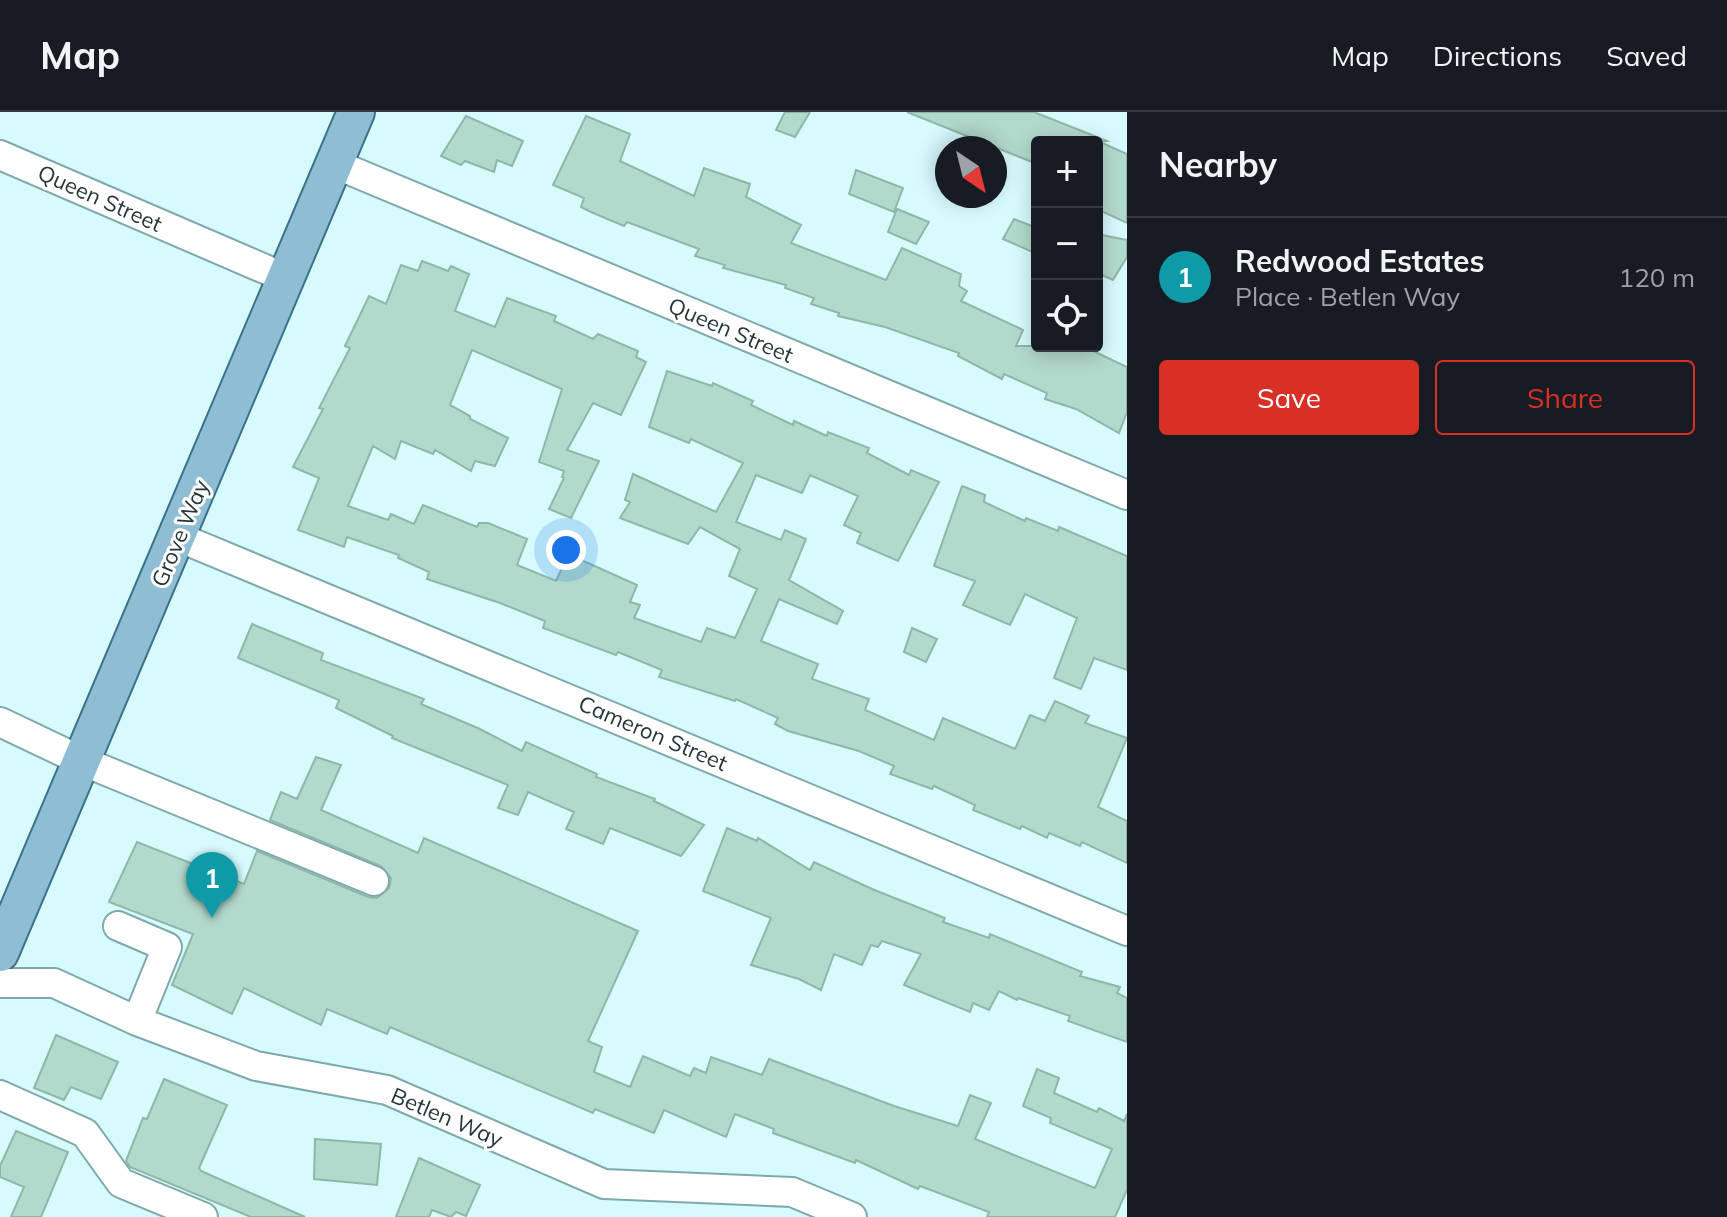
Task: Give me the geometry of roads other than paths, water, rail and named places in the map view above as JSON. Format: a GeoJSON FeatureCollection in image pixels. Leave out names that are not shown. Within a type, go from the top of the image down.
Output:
{"type":"FeatureCollection","features":[{"type":"Feature","properties":{"kind":"main road","name":"Grove Way"},"geometry":{"type":"LineString","coordinates":[[0,953],[288,279],[356,112]]}},
{"type":"Feature","properties":{"kind":"street","name":"Queen Street"},"geometry":{"type":"LineString","coordinates":[[0,155],[288,279]]}},
{"type":"Feature","properties":{"kind":"street","name":"Queen Street"},"geometry":{"type":"LineString","coordinates":[[335,164],[1127,495]]}},
{"type":"Feature","properties":{"kind":"street","name":"Cameron Street"},"geometry":{"type":"LineString","coordinates":[[178,537],[1127,931]]}},
{"type":"Feature","properties":{"kind":"street"},"geometry":{"type":"LineString","coordinates":[[0,722],[82,761],[374,881]]}},
{"type":"Feature","properties":{"kind":"street"},"geometry":{"type":"LineString","coordinates":[[118,926],[167,947],[137,1021]]}},
{"type":"Feature","properties":{"kind":"street","name":"Betlen Way"},"geometry":{"type":"LineString","coordinates":[[0,983],[54,983],[137,1021],[256,1066],[387,1090],[604,1184],[792,1192],[852,1217]]}},
{"type":"Feature","properties":{"kind":"street"},"geometry":{"type":"LineString","coordinates":[[0,1095],[85,1133],[121,1183],[203,1217]]}},
{"type":"Feature","properties":{"kind":"place","name":"Redwood Estates"},"geometry":{"type":"Point","coordinates":[212,918]}}]}
